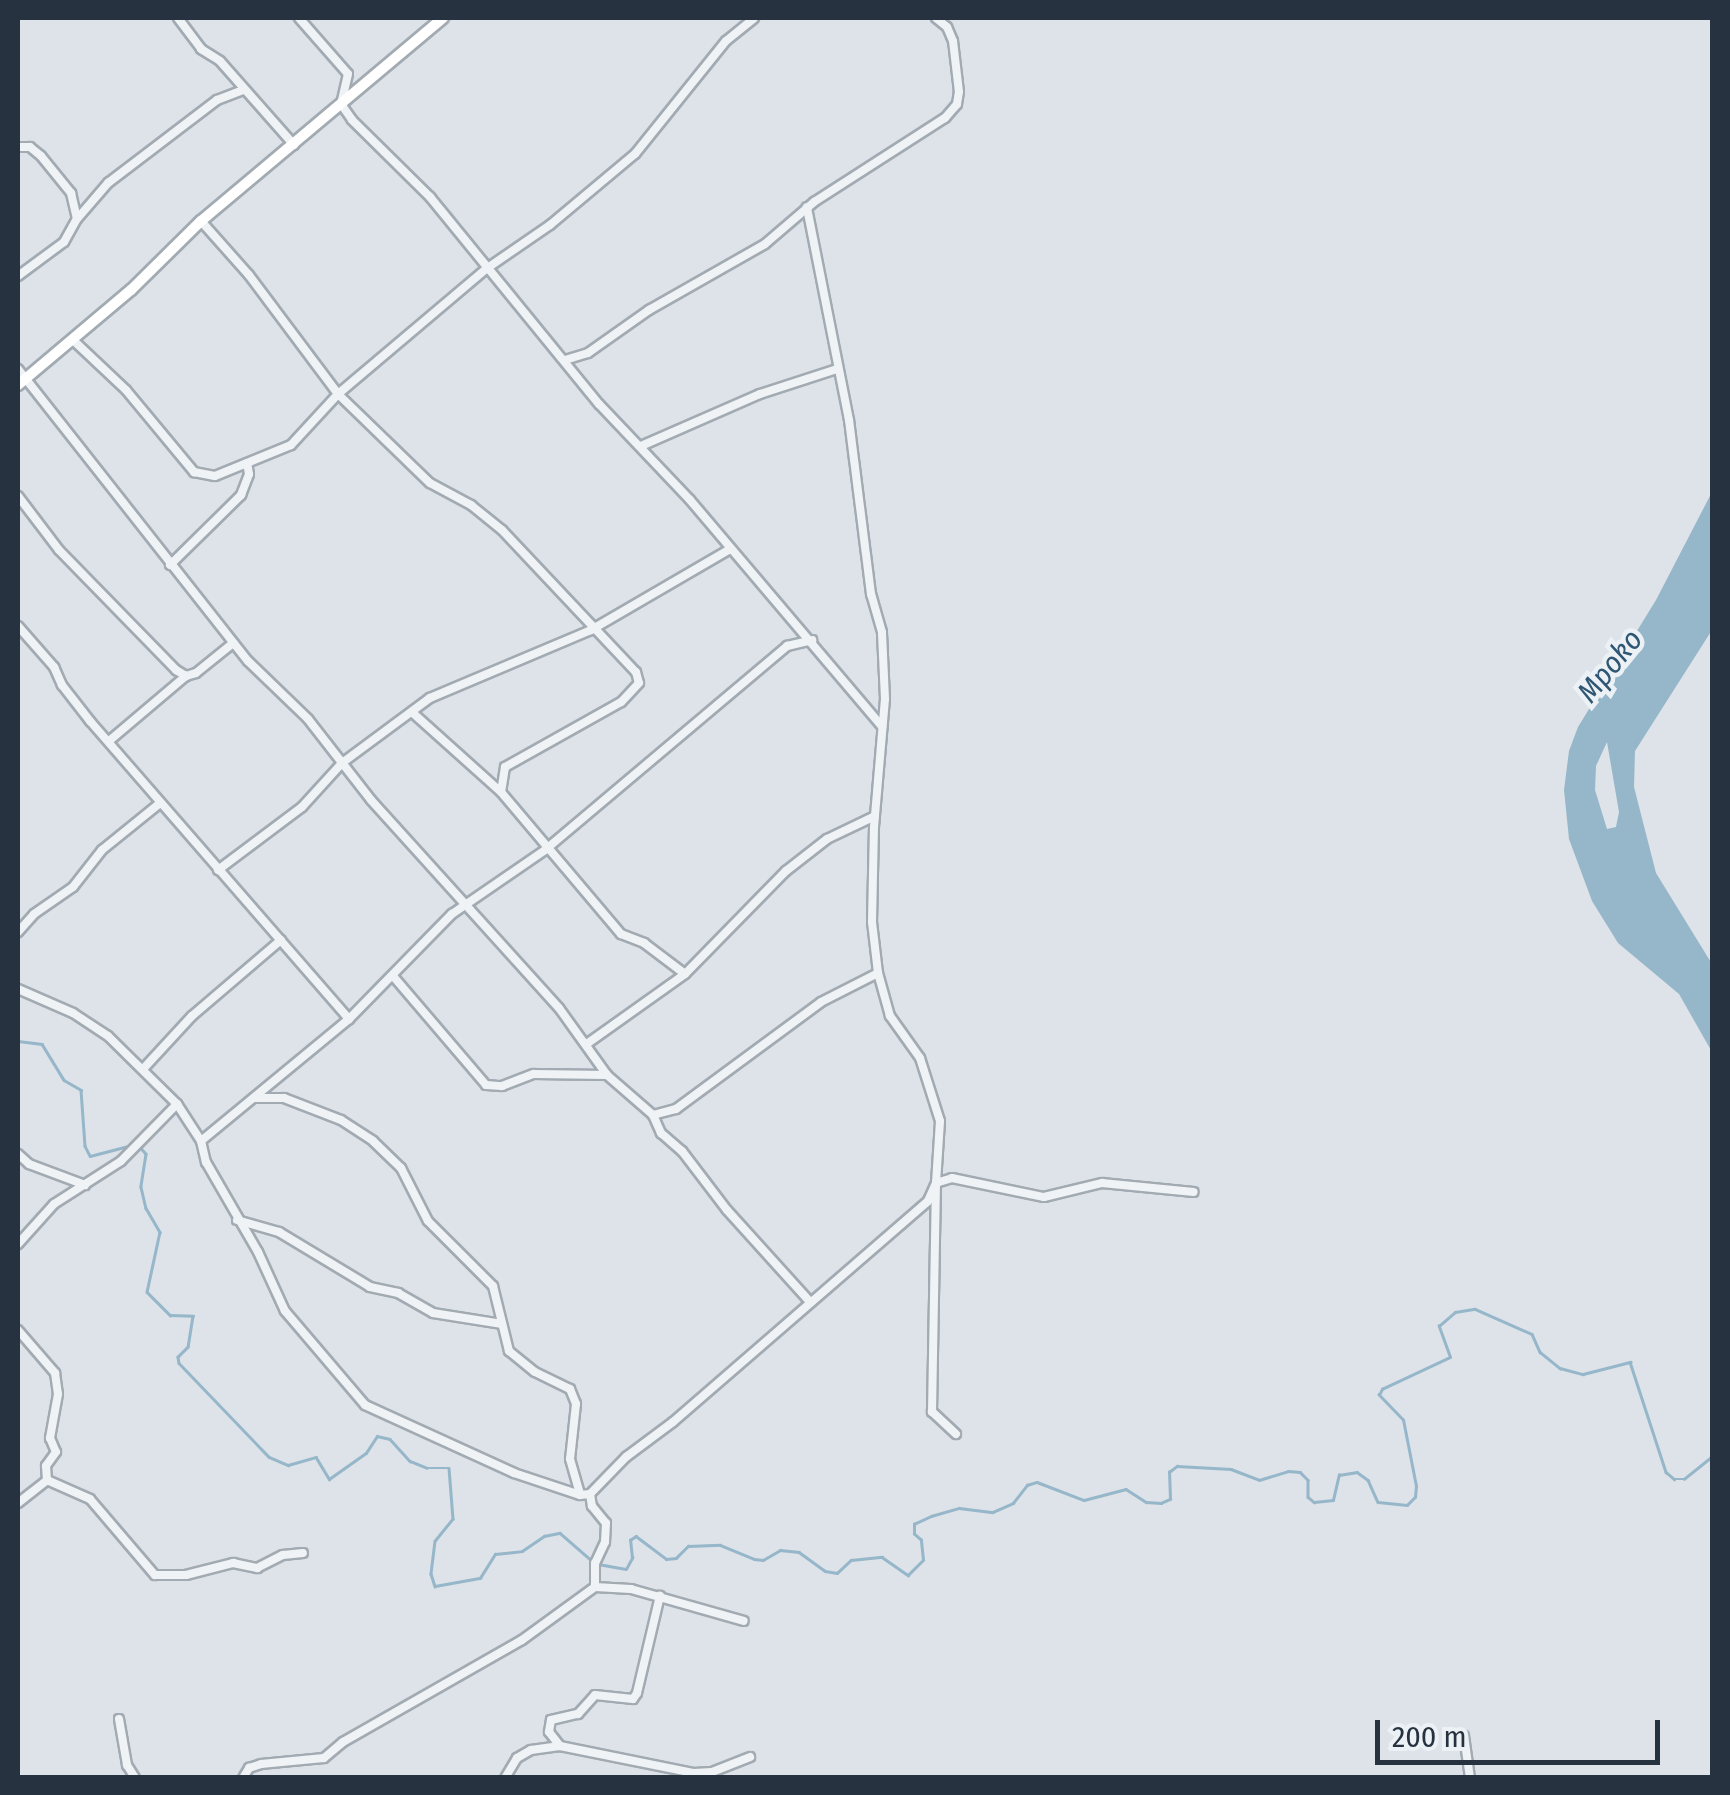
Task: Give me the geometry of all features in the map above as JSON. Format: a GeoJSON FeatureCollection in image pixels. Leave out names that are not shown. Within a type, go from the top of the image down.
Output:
{"type":"FeatureCollection","features":[{"type":"Feature","properties":{"kind":"street"},"geometry":{"type":"LineString","coordinates":[[178,18],[201,50],[220,62],[294,145]]}},
{"type":"Feature","properties":{"kind":"street"},"geometry":{"type":"LineString","coordinates":[[300,18],[348,74],[341,104]]}},
{"type":"Feature","properties":{"kind":"street"},"geometry":{"type":"LineString","coordinates":[[443,18],[201,221],[73,340],[20,378],[233,643],[308,719],[342,763],[588,1043],[607,1075],[653,1115],[661,1133],[682,1150],[728,1210],[810,1302]]}},
{"type":"Feature","properties":{"kind":"street"},"geometry":{"type":"LineString","coordinates":[[73,340],[126,390],[194,472],[206,477],[291,445],[338,394],[486,270],[540,234],[636,154],[701,70],[754,18]]}},
{"type":"Feature","properties":{"kind":"street"},"geometry":{"type":"LineString","coordinates":[[565,360],[588,353],[649,310],[765,244],[808,207],[945,118],[957,104],[953,41],[947,26],[936,18]]}},
{"type":"Feature","properties":{"kind":"street"},"geometry":{"type":"LineString","coordinates":[[18,276],[64,242],[77,219],[108,183],[149,156],[218,100],[243,90]]}},
{"type":"Feature","properties":{"kind":"street"},"geometry":{"type":"LineString","coordinates":[[341,104],[430,197],[599,404],[641,446],[812,640],[882,726]]}},
{"type":"Feature","properties":{"kind":"street"},"geometry":{"type":"LineString","coordinates":[[18,147],[30,147],[41,156],[71,193],[77,219]]}},
{"type":"Feature","properties":{"kind":"street"},"geometry":{"type":"LineString","coordinates":[[808,207],[848,420],[871,594],[882,632],[882,726],[872,922],[878,973],[890,1016],[920,1058],[940,1120],[932,1412],[956,1434]]}},
{"type":"Feature","properties":{"kind":"street"},"geometry":{"type":"LineString","coordinates":[[201,221],[249,276],[338,394],[430,483],[502,530],[636,672],[639,683],[634,692],[505,767],[501,792]]}},
{"type":"Feature","properties":{"kind":"street"},"geometry":{"type":"LineString","coordinates":[[641,446],[760,394],[837,369]]}},
{"type":"Feature","properties":{"kind":"street"},"geometry":{"type":"LineString","coordinates":[[170,565],[241,496],[249,474],[246,463]]}},
{"type":"Feature","properties":{"kind":"street"},"geometry":{"type":"LineString","coordinates":[[18,496],[58,550],[186,676]]}},
{"type":"Feature","properties":{"kind":"street"},"geometry":{"type":"LineString","coordinates":[[218,870],[302,807],[342,763],[414,714],[430,698],[595,628],[730,549]]}},
{"type":"Feature","properties":{"kind":"street"},"geometry":{"type":"LineString","coordinates":[[18,626],[160,802],[348,1018]]}},
{"type":"Feature","properties":{"kind":"street"},"geometry":{"type":"LineString","coordinates":[[201,1141],[348,1018],[394,976],[436,928],[546,850],[787,646],[812,640]]}},
{"type":"Feature","properties":{"kind":"street"},"geometry":{"type":"LineString","coordinates":[[109,741],[186,676],[196,673],[233,643]]}},
{"type":"Feature","properties":{"kind":"street"},"geometry":{"type":"LineString","coordinates":[[414,714],[501,792],[546,850],[621,934],[644,943],[685,974]]}},
{"type":"Feature","properties":{"kind":"street"},"geometry":{"type":"LineString","coordinates":[[18,932],[34,914],[73,888],[102,850],[160,802]]}},
{"type":"Feature","properties":{"kind":"street"},"geometry":{"type":"LineString","coordinates":[[588,1043],[685,974],[786,871],[827,839],[875,816]]}},
{"type":"Feature","properties":{"kind":"street"},"geometry":{"type":"LineString","coordinates":[[144,1068],[192,1016],[282,940]]}},
{"type":"Feature","properties":{"kind":"street"},"geometry":{"type":"LineString","coordinates":[[653,1115],[676,1109],[821,1002],[878,973]]}},
{"type":"Feature","properties":{"kind":"street"},"geometry":{"type":"LineString","coordinates":[[394,976],[486,1085],[502,1086],[534,1074],[607,1075]]}},
{"type":"Feature","properties":{"kind":"street"},"geometry":{"type":"LineString","coordinates":[[18,990],[74,1013],[144,1068],[177,1104],[201,1141],[206,1162],[285,1310],[365,1404],[514,1473],[580,1495],[590,1494],[626,1457],[674,1422],[928,1201],[936,1184],[952,1178],[1044,1198],[1102,1183],[1194,1192]]}},
{"type":"Feature","properties":{"kind":"street"},"geometry":{"type":"LineString","coordinates":[[254,1098],[284,1098],[310,1106],[373,1142],[401,1168],[438,1234],[493,1286],[509,1350],[535,1372],[570,1389],[576,1404],[570,1459],[580,1495]]}},
{"type":"Feature","properties":{"kind":"street"},"geometry":{"type":"LineString","coordinates":[[18,1244],[54,1204],[130,1150],[177,1104]]}},
{"type":"Feature","properties":{"kind":"street"},"geometry":{"type":"LineString","coordinates":[[18,1154],[29,1164],[85,1184]]}},
{"type":"Feature","properties":{"kind":"street"},"geometry":{"type":"LineString","coordinates":[[237,1220],[279,1232],[370,1288],[398,1293],[433,1313],[502,1324]]}},
{"type":"Feature","properties":{"kind":"street"},"geometry":{"type":"LineString","coordinates":[[18,1330],[55,1373],[58,1394],[50,1438],[56,1452],[46,1466],[47,1480]]}},
{"type":"Feature","properties":{"kind":"street"},"geometry":{"type":"LineString","coordinates":[[18,1503],[47,1480]]}},
{"type":"Feature","properties":{"kind":"street"},"geometry":{"type":"LineString","coordinates":[[47,1480],[90,1499],[154,1574],[186,1575],[233,1562],[257,1568],[284,1555],[303,1553]]}},
{"type":"Feature","properties":{"kind":"street"},"geometry":{"type":"LineString","coordinates":[[590,1494],[592,1506],[606,1523],[604,1542],[595,1563],[595,1587]]}},
{"type":"Feature","properties":{"kind":"street"},"geometry":{"type":"LineString","coordinates":[[244,1778],[249,1768],[261,1764],[324,1758],[343,1742],[522,1640],[595,1587],[660,1596],[744,1620]]}},
{"type":"Feature","properties":{"kind":"street"},"geometry":{"type":"LineString","coordinates":[[560,1746],[549,1732],[551,1720],[578,1714],[595,1695],[633,1698],[638,1694],[660,1596]]}},
{"type":"Feature","properties":{"kind":"street"},"geometry":{"type":"LineString","coordinates":[[119,1719],[127,1765],[135,1778]]}},
{"type":"Feature","properties":{"kind":"street"},"geometry":{"type":"LineString","coordinates":[[1464,1736],[1470,1778]]}},
{"type":"Feature","properties":{"kind":"street"},"geometry":{"type":"LineString","coordinates":[[506,1778],[517,1758],[531,1750],[560,1746],[694,1773],[712,1772],[750,1757]]}},
{"type":"Feature","properties":{"kind":"water"},"geometry":{"type":"Polygon","coordinates":[[[1712,492],[1712,630],[1635,751],[1634,787],[1656,873],[1712,964],[1712,1052],[1679,994],[1618,943],[1592,901],[1569,839],[1564,790],[1569,751],[1578,727],[1656,600],[1712,492]],[[1607,742],[1596,766],[1595,790],[1607,829],[1616,827],[1619,812],[1607,742]]]}},
{"type":"Feature","properties":{"kind":"waterway"},"geometry":{"type":"LineString","coordinates":[[18,1041],[42,1044],[64,1080],[81,1090],[85,1146],[90,1156],[132,1145]]}},
{"type":"Feature","properties":{"kind":"waterway"},"geometry":{"type":"LineString","coordinates":[[140,1147],[146,1154],[141,1187],[146,1208],[160,1232],[147,1292],[170,1315],[193,1316],[188,1347],[178,1357],[179,1363],[269,1457],[288,1465],[316,1457],[329,1479],[366,1453],[377,1436],[390,1439],[410,1461],[427,1468],[449,1468],[453,1519],[435,1541],[431,1574],[435,1586],[480,1578],[495,1554],[522,1551],[544,1536],[560,1533],[591,1560]]}},
{"type":"Feature","properties":{"kind":"waterway"},"geometry":{"type":"LineString","coordinates":[[598,1564],[626,1569],[632,1558],[630,1540],[636,1536],[666,1559],[676,1558],[688,1546],[720,1545],[763,1560],[780,1550],[799,1552],[825,1571],[837,1573],[851,1560],[882,1557],[908,1575],[923,1560],[914,1524],[931,1516],[959,1508],[993,1512],[1013,1503],[1027,1485],[1037,1482],[1084,1500],[1126,1489],[1146,1502],[1161,1503],[1170,1499],[1169,1472],[1177,1466],[1231,1469],[1259,1480],[1288,1471],[1300,1472],[1308,1480],[1308,1497],[1314,1502],[1333,1500],[1339,1475],[1357,1472],[1368,1480],[1378,1502],[1407,1505],[1415,1497],[1416,1486],[1403,1420],[1379,1395],[1382,1389],[1450,1357],[1439,1326],[1455,1312],[1475,1309],[1532,1334],[1540,1352],[1560,1368],[1583,1374],[1630,1362],[1666,1472],[1674,1479],[1684,1479],[1712,1456]]}},
{"type":"Feature","properties":{"kind":"water label","name":"Mpoko"},"geometry":{"type":"Point","coordinates":[1610,666]}}]}
